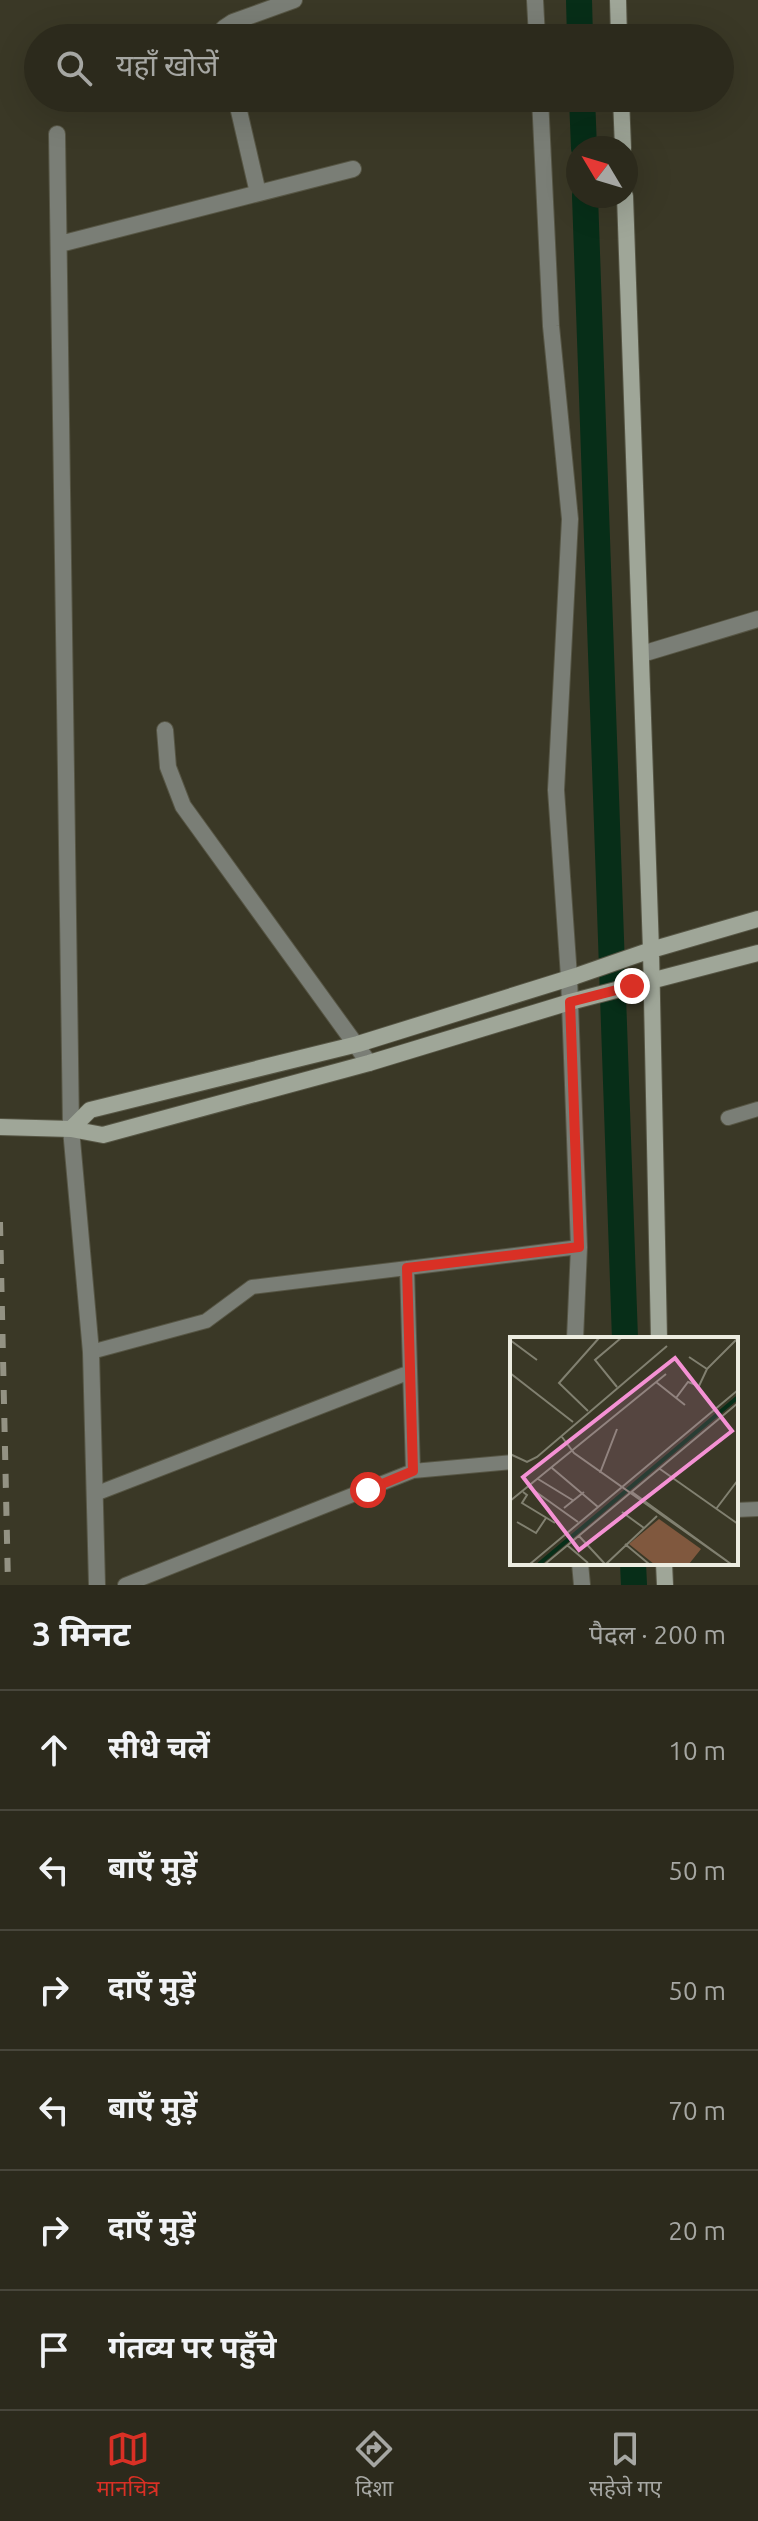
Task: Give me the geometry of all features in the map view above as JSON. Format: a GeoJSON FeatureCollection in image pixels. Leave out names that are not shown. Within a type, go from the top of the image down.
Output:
{"type":"FeatureCollection","features":[{"type":"Feature","properties":{"kind":"street"},"geometry":{"type":"LineString","coordinates":[[230,24],[294,0]]}},
{"type":"Feature","properties":{"kind":"street"},"geometry":{"type":"LineString","coordinates":[[535,0],[536,24]]}},
{"type":"Feature","properties":{"kind":"street"},"geometry":{"type":"LineString","coordinates":[[618,0],[619,24]]}},
{"type":"Feature","properties":{"kind":"street"},"geometry":{"type":"LineString","coordinates":[[239,112],[258,193]]}},
{"type":"Feature","properties":{"kind":"street"},"geometry":{"type":"LineString","coordinates":[[541,112],[551,326],[570,519],[556,790],[573,976],[579,1247],[575,1337]]}},
{"type":"Feature","properties":{"kind":"street"},"geometry":{"type":"LineString","coordinates":[[622,112],[623,136]]}},
{"type":"Feature","properties":{"kind":"street"},"geometry":{"type":"LineString","coordinates":[[57,134],[71,1129],[91,1352],[97,1585]]}},
{"type":"Feature","properties":{"kind":"street"},"geometry":{"type":"LineString","coordinates":[[60,244],[353,169]]}},
{"type":"Feature","properties":{"kind":"street"},"geometry":{"type":"LineString","coordinates":[[625,208],[652,981],[659,1337]]}},
{"type":"Feature","properties":{"kind":"street"},"geometry":{"type":"LineString","coordinates":[[642,654],[758,619]]}},
{"type":"Feature","properties":{"kind":"street"},"geometry":{"type":"LineString","coordinates":[[165,730],[168,767],[183,806],[369,1063]]}},
{"type":"Feature","properties":{"kind":"street"},"geometry":{"type":"LineString","coordinates":[[71,1129],[90,1110],[358,1044],[758,919]]}},
{"type":"Feature","properties":{"kind":"street"},"geometry":{"type":"LineString","coordinates":[[0,1127],[71,1129],[103,1135],[758,953]]}},
{"type":"Feature","properties":{"kind":"street"},"geometry":{"type":"LineString","coordinates":[[580,1565],[582,1585]]}},
{"type":"Feature","properties":{"kind":"street"},"geometry":{"type":"LineString","coordinates":[[664,1565],[665,1585]]}},
{"type":"Feature","properties":{"kind":"lane"},"geometry":{"type":"LineString","coordinates":[[728,1118],[758,1109]]}},
{"type":"Feature","properties":{"kind":"lane"},"geometry":{"type":"LineString","coordinates":[[91,1352],[206,1321],[252,1287],[579,1247]]}},
{"type":"Feature","properties":{"kind":"lane"},"geometry":{"type":"LineString","coordinates":[[407,1268],[413,1471]]}},
{"type":"Feature","properties":{"kind":"lane"},"geometry":{"type":"LineString","coordinates":[[95,1494],[410,1372]]}},
{"type":"Feature","properties":{"kind":"lane"},"geometry":{"type":"LineString","coordinates":[[125,1585],[413,1471],[510,1462]]}},
{"type":"Feature","properties":{"kind":"lane"},"geometry":{"type":"LineString","coordinates":[[738,1510],[758,1509]]}},
{"type":"Feature","properties":{"kind":"waterway"},"geometry":{"type":"LineString","coordinates":[[579,0],[580,24]]}},
{"type":"Feature","properties":{"kind":"waterway"},"geometry":{"type":"LineString","coordinates":[[583,112],[584,136]]}},
{"type":"Feature","properties":{"kind":"waterway"},"geometry":{"type":"LineString","coordinates":[[585,208],[625,1337]]}},
{"type":"Feature","properties":{"kind":"waterway"},"geometry":{"type":"LineString","coordinates":[[633,1565],[634,1585]]}},
{"type":"Feature","properties":{"kind":"railway"},"geometry":{"type":"LineString","coordinates":[[0,1222],[8,1585]]}},
{"type":"Feature","properties":{"kind":"route"},"geometry":{"type":"LineString","coordinates":[[368,1490],[413,1471],[407,1268],[579,1247],[570,1002],[632,986]]}}]}
